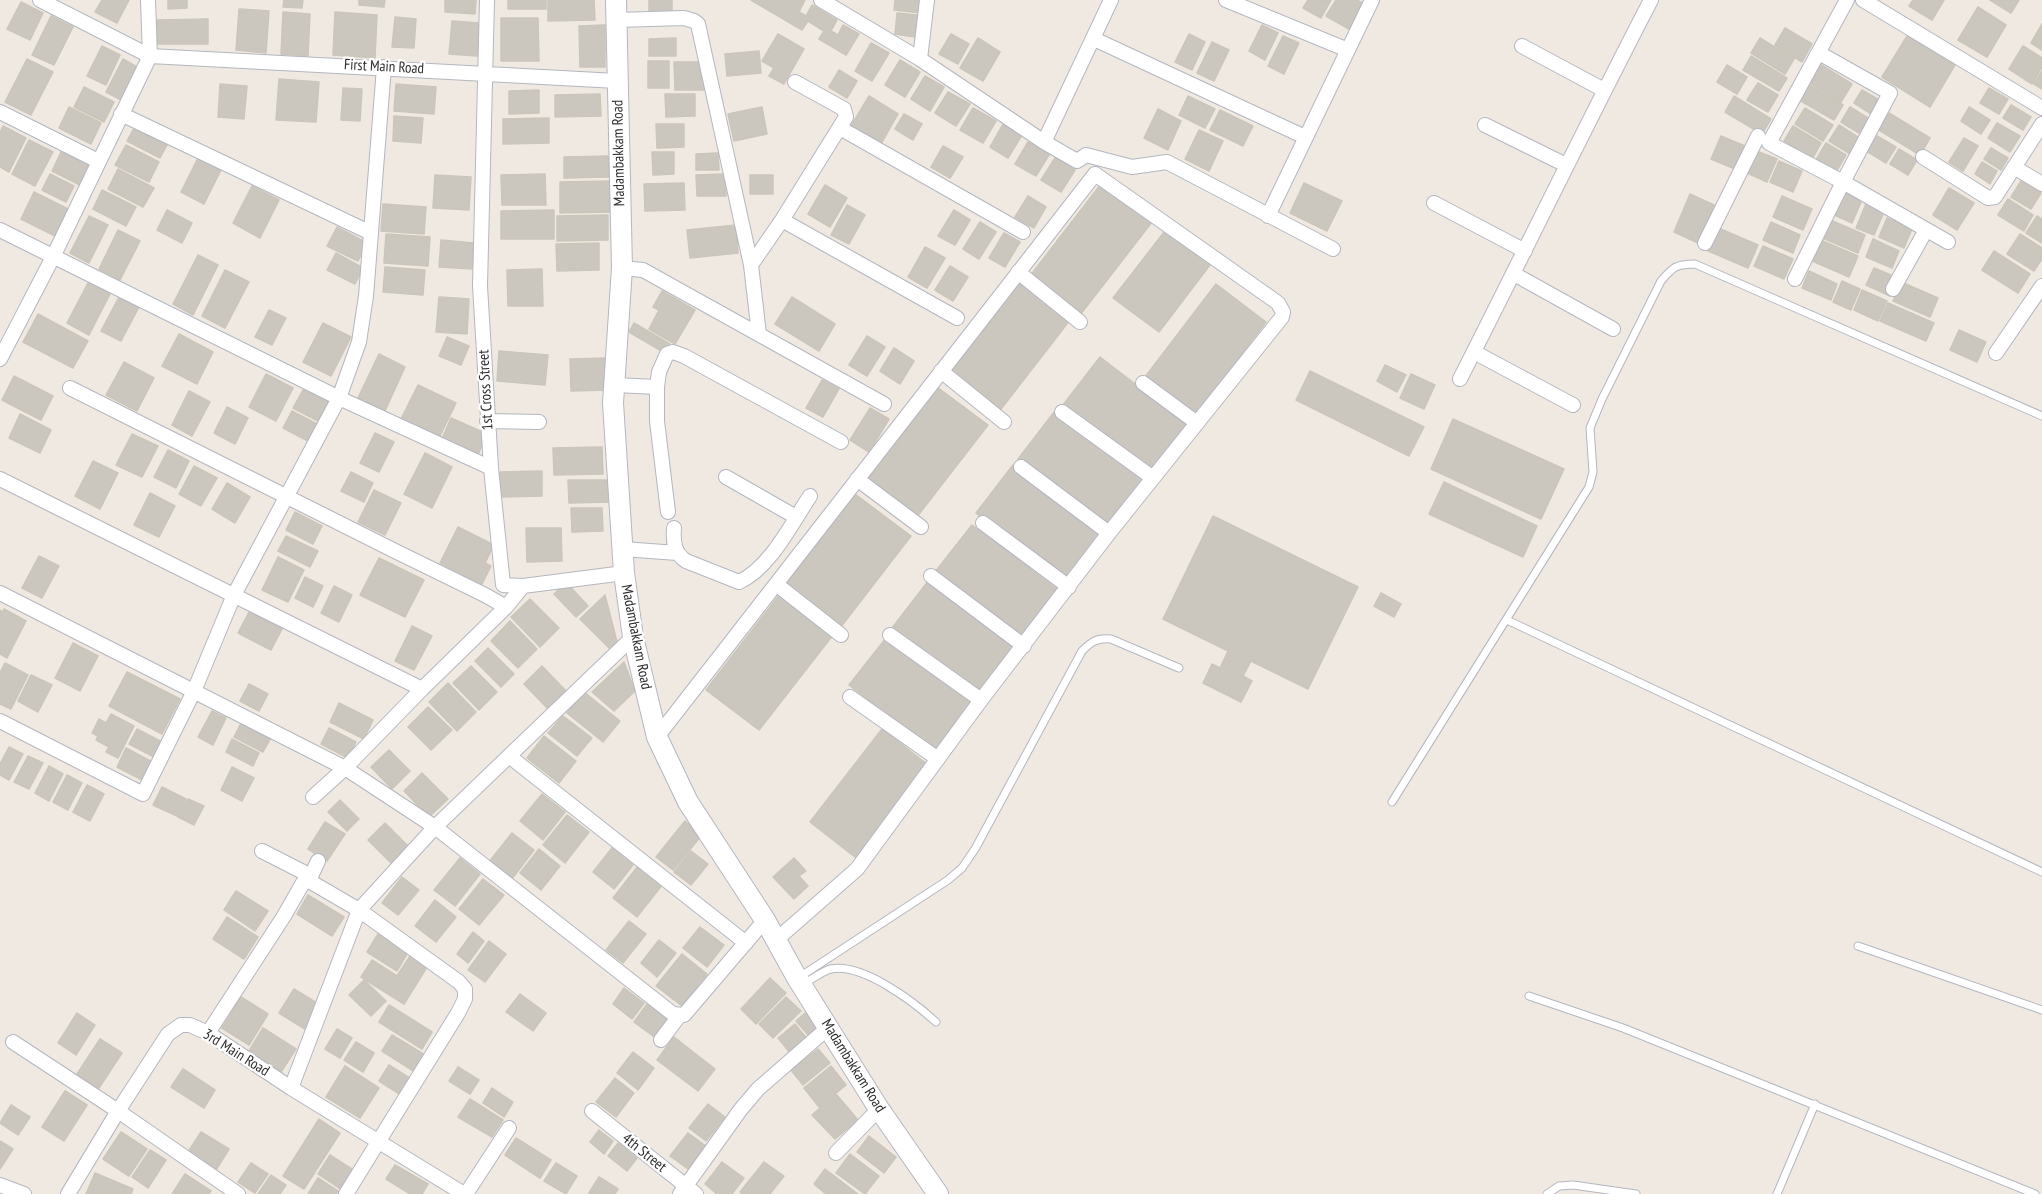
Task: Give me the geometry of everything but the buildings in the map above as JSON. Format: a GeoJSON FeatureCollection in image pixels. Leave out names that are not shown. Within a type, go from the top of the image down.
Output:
{"type":"FeatureCollection","features":[{"type":"Feature","properties":{"kind":"street"},"geometry":{"type":"LineString","coordinates":[[40,0],[150,56]]}},
{"type":"Feature","properties":{"kind":"street"},"geometry":{"type":"LineString","coordinates":[[0,359],[53,257],[150,56],[148,0]]}},
{"type":"Feature","properties":{"kind":"street","name":"1st Cross Street"},"geometry":{"type":"LineString","coordinates":[[487,0],[480,286],[487,421],[503,585]]}},
{"type":"Feature","properties":{"kind":"street","name":"Madambakkam Road"},"geometry":{"type":"LineString","coordinates":[[616,0],[622,268],[614,404],[624,573],[633,637],[657,737],[688,802],[765,920],[800,982],[879,1109],[938,1194]]}},
{"type":"Feature","properties":{"kind":"street"},"geometry":{"type":"LineString","coordinates":[[822,0],[920,59],[1044,142],[1077,161],[1086,155],[1132,166],[1167,162],[1333,249]]}},
{"type":"Feature","properties":{"kind":"street"},"geometry":{"type":"LineString","coordinates":[[920,59],[927,0]]}},
{"type":"Feature","properties":{"kind":"street"},"geometry":{"type":"LineString","coordinates":[[1044,142],[1111,0]]}},
{"type":"Feature","properties":{"kind":"street"},"geometry":{"type":"LineString","coordinates":[[1226,0],[1348,50]]}},
{"type":"Feature","properties":{"kind":"street"},"geometry":{"type":"LineString","coordinates":[[1268,216],[1372,0]]}},
{"type":"Feature","properties":{"kind":"street"},"geometry":{"type":"LineString","coordinates":[[1460,379],[1651,0]]}},
{"type":"Feature","properties":{"kind":"street"},"geometry":{"type":"LineString","coordinates":[[1705,243],[1758,136],[1819,53],[1847,0]]}},
{"type":"Feature","properties":{"kind":"street"},"geometry":{"type":"LineString","coordinates":[[1863,0],[2042,108]]}},
{"type":"Feature","properties":{"kind":"street"},"geometry":{"type":"LineString","coordinates":[[616,20],[684,18],[698,24],[751,265],[759,334]]}},
{"type":"Feature","properties":{"kind":"street"},"geometry":{"type":"LineString","coordinates":[[1094,39],[1305,137]]}},
{"type":"Feature","properties":{"kind":"street"},"geometry":{"type":"LineString","coordinates":[[1522,46],[1604,90]]}},
{"type":"Feature","properties":{"kind":"street"},"geometry":{"type":"LineString","coordinates":[[1795,279],[1890,93],[1819,53]]}},
{"type":"Feature","properties":{"kind":"street","name":"First Main Road"},"geometry":{"type":"LineString","coordinates":[[150,56],[487,72],[617,81]]}},
{"type":"Feature","properties":{"kind":"street"},"geometry":{"type":"LineString","coordinates":[[0,720],[143,794],[194,691],[234,595],[339,398],[359,342],[366,296],[384,67]]}},
{"type":"Feature","properties":{"kind":"street"},"geometry":{"type":"LineString","coordinates":[[751,265],[846,117],[844,110],[795,82]]}},
{"type":"Feature","properties":{"kind":"street"},"geometry":{"type":"LineString","coordinates":[[0,112],[98,161]]}},
{"type":"Feature","properties":{"kind":"street"},"geometry":{"type":"LineString","coordinates":[[121,114],[371,233]]}},
{"type":"Feature","properties":{"kind":"street"},"geometry":{"type":"LineString","coordinates":[[1923,157],[1988,198],[1995,197],[2042,124]]}},
{"type":"Feature","properties":{"kind":"street"},"geometry":{"type":"LineString","coordinates":[[1485,125],[1566,165]]}},
{"type":"Feature","properties":{"kind":"street"},"geometry":{"type":"LineString","coordinates":[[840,128],[1023,232]]}},
{"type":"Feature","properties":{"kind":"street"},"geometry":{"type":"LineString","coordinates":[[1758,136],[1948,242]]}},
{"type":"Feature","properties":{"kind":"street"},"geometry":{"type":"LineString","coordinates":[[2014,167],[2042,184]]}},
{"type":"Feature","properties":{"kind":"street"},"geometry":{"type":"LineString","coordinates":[[657,737],[1095,174],[1278,303],[1283,312],[1282,317],[1109,533],[981,700],[857,869],[776,940]]}},
{"type":"Feature","properties":{"kind":"street"},"geometry":{"type":"LineString","coordinates":[[1434,203],[1525,251]]}},
{"type":"Feature","properties":{"kind":"street"},"geometry":{"type":"LineString","coordinates":[[782,220],[957,318]]}},
{"type":"Feature","properties":{"kind":"street"},"geometry":{"type":"LineString","coordinates":[[0,230],[339,398],[491,468]]}},
{"type":"Feature","properties":{"kind":"street"},"geometry":{"type":"LineString","coordinates":[[1893,289],[1926,230]]}},
{"type":"Feature","properties":{"kind":"street"},"geometry":{"type":"LineString","coordinates":[[622,268],[643,270],[884,404]]}},
{"type":"Feature","properties":{"kind":"street"},"geometry":{"type":"LineString","coordinates":[[1018,272],[1080,322]]}},
{"type":"Feature","properties":{"kind":"street"},"geometry":{"type":"LineString","coordinates":[[1514,274],[1612,329]]}},
{"type":"Feature","properties":{"kind":"street"},"geometry":{"type":"LineString","coordinates":[[1996,353],[2042,286]]}},
{"type":"Feature","properties":{"kind":"street"},"geometry":{"type":"LineString","coordinates":[[668,512],[657,421],[659,372],[667,354],[674,352],[684,356],[841,442]]}},
{"type":"Feature","properties":{"kind":"street"},"geometry":{"type":"LineString","coordinates":[[1474,352],[1573,405]]}},
{"type":"Feature","properties":{"kind":"street"},"geometry":{"type":"LineString","coordinates":[[941,371],[1004,422]]}},
{"type":"Feature","properties":{"kind":"street"},"geometry":{"type":"LineString","coordinates":[[1143,383],[1197,423]]}},
{"type":"Feature","properties":{"kind":"street"},"geometry":{"type":"LineString","coordinates":[[615,385],[657,387]]}},
{"type":"Feature","properties":{"kind":"street"},"geometry":{"type":"LineString","coordinates":[[69,388],[506,607]]}},
{"type":"Feature","properties":{"kind":"street"},"geometry":{"type":"LineString","coordinates":[[1062,412],[1153,478]]}},
{"type":"Feature","properties":{"kind":"street"},"geometry":{"type":"LineString","coordinates":[[487,421],[539,423]]}},
{"type":"Feature","properties":{"kind":"street"},"geometry":{"type":"LineString","coordinates":[[1021,467],[1109,533]]}},
{"type":"Feature","properties":{"kind":"street"},"geometry":{"type":"LineString","coordinates":[[726,477],[796,516]]}},
{"type":"Feature","properties":{"kind":"street"},"geometry":{"type":"LineString","coordinates":[[0,479],[422,689]]}},
{"type":"Feature","properties":{"kind":"street"},"geometry":{"type":"LineString","coordinates":[[856,479],[921,527]]}},
{"type":"Feature","properties":{"kind":"street"},"geometry":{"type":"LineString","coordinates":[[674,528],[673,541],[677,553],[686,561],[739,582],[755,571],[773,551],[810,496]]}},
{"type":"Feature","properties":{"kind":"street"},"geometry":{"type":"LineString","coordinates":[[983,523],[1069,587]]}},
{"type":"Feature","properties":{"kind":"street"},"geometry":{"type":"LineString","coordinates":[[623,549],[677,553]]}},
{"type":"Feature","properties":{"kind":"street"},"geometry":{"type":"LineString","coordinates":[[485,595],[503,585],[523,586],[624,573]]}},
{"type":"Feature","properties":{"kind":"street"},"geometry":{"type":"LineString","coordinates":[[931,576],[1024,646]]}},
{"type":"Feature","properties":{"kind":"street"},"geometry":{"type":"LineString","coordinates":[[776,585],[841,635]]}},
{"type":"Feature","properties":{"kind":"street"},"geometry":{"type":"LineString","coordinates":[[313,797],[506,607],[523,586]]}},
{"type":"Feature","properties":{"kind":"street"},"geometry":{"type":"LineString","coordinates":[[0,593],[345,768],[435,827],[673,1014],[684,1015],[747,944],[765,920]]}},
{"type":"Feature","properties":{"kind":"street"},"geometry":{"type":"LineString","coordinates":[[890,635],[981,700]]}},
{"type":"Feature","properties":{"kind":"street"},"geometry":{"type":"LineString","coordinates":[[291,1088],[359,910],[435,827],[633,637]]}},
{"type":"Feature","properties":{"kind":"street"},"geometry":{"type":"LineString","coordinates":[[850,697],[939,759]]}},
{"type":"Feature","properties":{"kind":"street"},"geometry":{"type":"LineString","coordinates":[[509,756],[747,944]]}},
{"type":"Feature","properties":{"kind":"street"},"geometry":{"type":"LineString","coordinates":[[262,851],[359,910],[459,982],[465,989],[465,999],[458,1013],[346,1194]]}},
{"type":"Feature","properties":{"kind":"street"},"geometry":{"type":"LineString","coordinates":[[311,879],[318,861]]}},
{"type":"Feature","properties":{"kind":"street"},"geometry":{"type":"LineString","coordinates":[[208,1032],[284,916],[304,881],[311,879]]}},
{"type":"Feature","properties":{"kind":"street"},"geometry":{"type":"LineString","coordinates":[[661,1040],[679,1016]]}},
{"type":"Feature","properties":{"kind":"street","name":"3rd Main Road"},"geometry":{"type":"LineString","coordinates":[[68,1194],[168,1034],[182,1025],[190,1025],[208,1032],[291,1088],[465,1194]]}},
{"type":"Feature","properties":{"kind":"street"},"geometry":{"type":"LineString","coordinates":[[687,1191],[741,1109],[758,1089],[829,1028]]}},
{"type":"Feature","properties":{"kind":"street"},"geometry":{"type":"LineString","coordinates":[[13,1042],[238,1194]]}},
{"type":"Feature","properties":{"kind":"street"},"geometry":{"type":"LineString","coordinates":[[836,1153],[879,1109]]}},
{"type":"Feature","properties":{"kind":"street","name":"4th Street"},"geometry":{"type":"LineString","coordinates":[[592,1111],[687,1191]]}},
{"type":"Feature","properties":{"kind":"street"},"geometry":{"type":"LineString","coordinates":[[465,1194],[508,1128]]}},
{"type":"Feature","properties":{"kind":"street"},"geometry":{"type":"LineString","coordinates":[[0,1185],[24,1194]]}},
{"type":"Feature","properties":{"kind":"lane"},"geometry":{"type":"LineString","coordinates":[[1392,802],[1589,487],[1593,472],[1590,428],[1602,399],[1661,281],[1671,269],[1680,264],[1695,264],[2042,416]]}},
{"type":"Feature","properties":{"kind":"lane"},"geometry":{"type":"LineString","coordinates":[[1507,620],[2042,872]]}},
{"type":"Feature","properties":{"kind":"lane"},"geometry":{"type":"LineString","coordinates":[[800,982],[962,868],[975,849],[1082,651],[1091,642],[1100,638],[1111,639],[1179,668]]}},
{"type":"Feature","properties":{"kind":"lane"},"geometry":{"type":"LineString","coordinates":[[1858,946],[2042,1010]]}},
{"type":"Feature","properties":{"kind":"lane"},"geometry":{"type":"LineString","coordinates":[[800,982],[830,969],[847,969],[901,993],[936,1022]]}},
{"type":"Feature","properties":{"kind":"lane"},"geometry":{"type":"LineString","coordinates":[[1529,996],[1623,1028],[2035,1194]]}},
{"type":"Feature","properties":{"kind":"lane"},"geometry":{"type":"LineString","coordinates":[[1777,1194],[1815,1104]]}},
{"type":"Feature","properties":{"kind":"lane"},"geometry":{"type":"LineString","coordinates":[[1547,1194],[1559,1186],[1573,1185],[1636,1194]]}}]}
